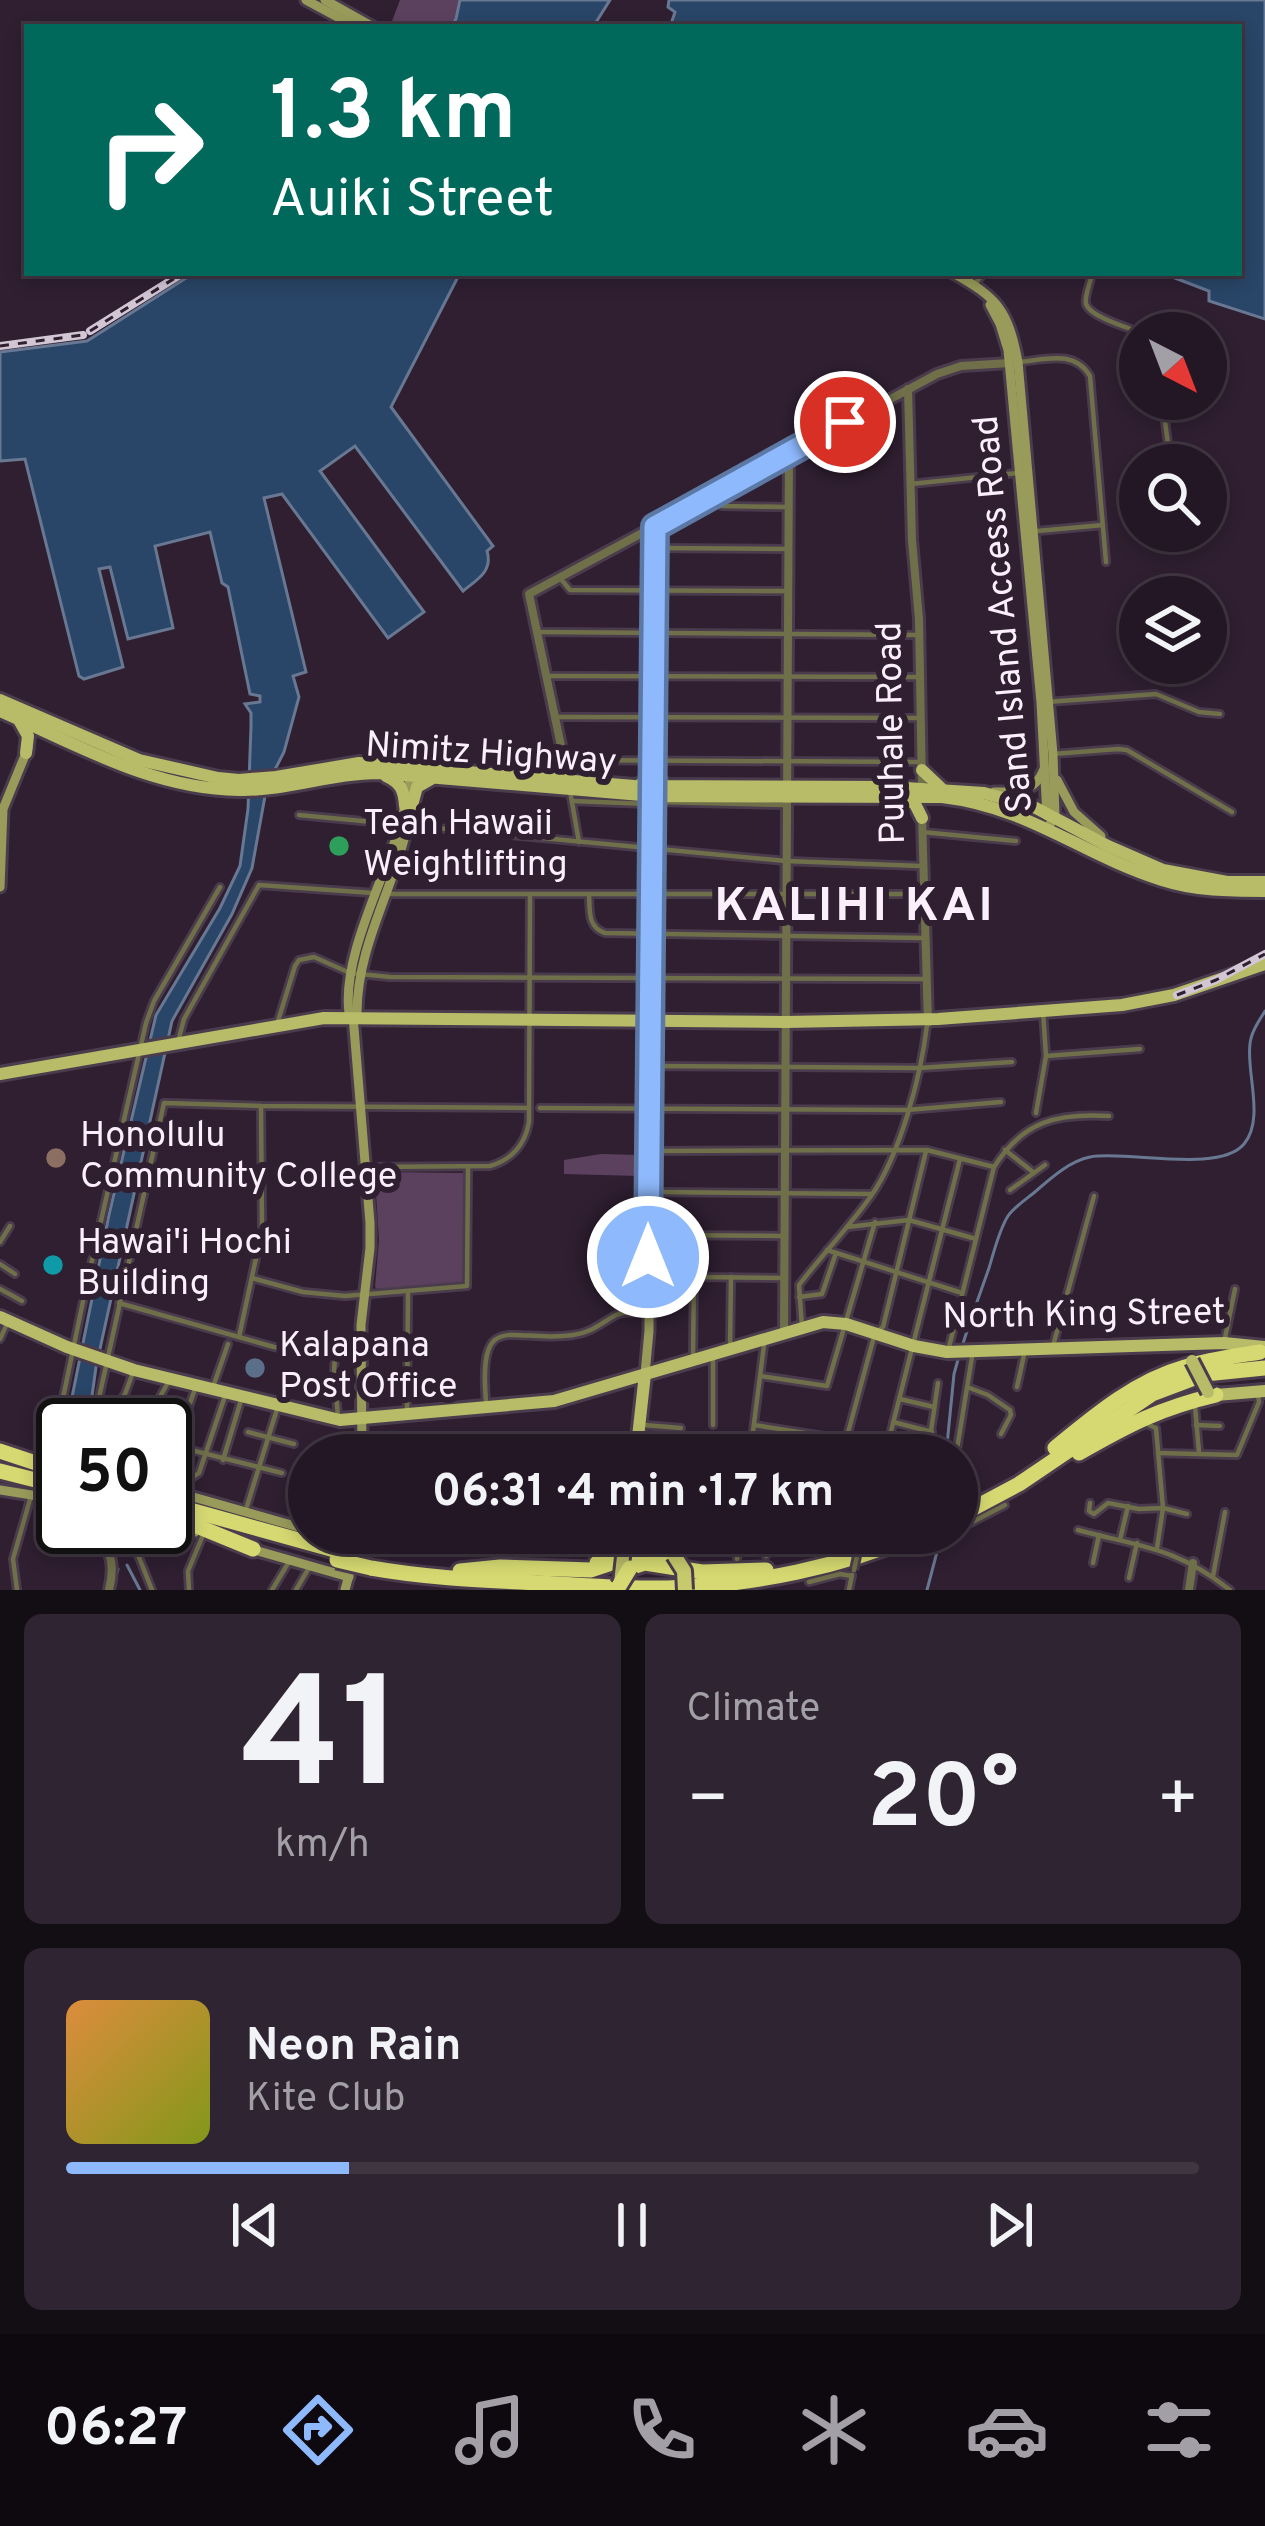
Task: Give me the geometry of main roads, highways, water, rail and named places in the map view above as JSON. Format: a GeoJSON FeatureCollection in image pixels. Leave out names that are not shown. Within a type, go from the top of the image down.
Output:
{"type":"FeatureCollection","features":[{"type":"Feature","properties":{"kind":"highway"},"geometry":{"type":"LineString","coordinates":[[978,1502],[1018,1484],[1152,1394],[1264,1357]]}},
{"type":"Feature","properties":{"kind":"highway"},"geometry":{"type":"LineString","coordinates":[[1054,1459],[1113,1403],[1152,1380],[1187,1366],[1264,1357]]}},
{"type":"Feature","properties":{"kind":"highway"},"geometry":{"type":"LineString","coordinates":[[978,1500],[1166,1395],[1213,1382],[1263,1387]]}},
{"type":"Feature","properties":{"kind":"highway"},"geometry":{"type":"LineString","coordinates":[[1054,1459],[1145,1416],[1206,1396]]}},
{"type":"Feature","properties":{"kind":"highway"},"geometry":{"type":"LineString","coordinates":[[0,1451],[36,1461]]}},
{"type":"Feature","properties":{"kind":"highway"},"geometry":{"type":"LineString","coordinates":[[0,1467],[36,1468]]}},
{"type":"Feature","properties":{"kind":"highway"},"geometry":{"type":"LineString","coordinates":[[0,1467],[36,1478]]}},
{"type":"Feature","properties":{"kind":"highway"},"geometry":{"type":"LineString","coordinates":[[0,1486],[36,1487]]}},
{"type":"Feature","properties":{"kind":"highway"},"geometry":{"type":"LineString","coordinates":[[192,1510],[338,1556]]}},
{"type":"Feature","properties":{"kind":"highway"},"geometry":{"type":"LineString","coordinates":[[192,1520],[451,1579],[627,1588],[721,1584],[848,1569]]}},
{"type":"Feature","properties":{"kind":"highway"},"geometry":{"type":"LineString","coordinates":[[192,1524],[253,1549]]}},
{"type":"Feature","properties":{"kind":"highway"},"geometry":{"type":"LineString","coordinates":[[522,1568],[592,1570],[655,1549],[674,1555],[684,1570],[685,1590]]}},
{"type":"Feature","properties":{"kind":"highway"},"geometry":{"type":"LineString","coordinates":[[457,1571],[597,1563],[610,1554]]}},
{"type":"Feature","properties":{"kind":"highway"},"geometry":{"type":"LineString","coordinates":[[619,1588],[630,1568],[645,1563],[702,1572],[836,1554]]}},
{"type":"Feature","properties":{"kind":"highway"},"geometry":{"type":"LineString","coordinates":[[734,1590],[848,1569],[874,1554]]}},
{"type":"Feature","properties":{"kind":"highway"},"geometry":{"type":"LineString","coordinates":[[372,1564],[653,1580],[717,1577],[766,1563]]}},
{"type":"Feature","properties":{"kind":"highway"},"geometry":{"type":"LineString","coordinates":[[548,1584],[579,1590]]}},
{"type":"Feature","properties":{"kind":"main road"},"geometry":{"type":"LineString","coordinates":[[307,0],[351,24]]}},
{"type":"Feature","properties":{"kind":"main road"},"geometry":{"type":"LineString","coordinates":[[325,0],[369,24]]}},
{"type":"Feature","properties":{"kind":"main road","name":"Sand Island Access Road"},"geometry":{"type":"LineString","coordinates":[[957,276],[985,291],[1012,334],[1051,762]]}},
{"type":"Feature","properties":{"kind":"main road","name":"Sand Island Access Road"},"geometry":{"type":"LineString","coordinates":[[1037,628],[1047,686],[1050,819]]}},
{"type":"Feature","properties":{"kind":"main road","name":"Nimitz Highway"},"geometry":{"type":"LineString","coordinates":[[0,700],[56,736],[188,787],[413,772],[547,780],[574,792]]}},
{"type":"Feature","properties":{"kind":"main road","name":"Nimitz Highway"},"geometry":{"type":"LineString","coordinates":[[0,711],[139,760],[240,785]]}},
{"type":"Feature","properties":{"kind":"main road"},"geometry":{"type":"LineString","coordinates":[[18,719],[28,736],[26,753]]}},
{"type":"Feature","properties":{"kind":"main road"},"geometry":{"type":"LineString","coordinates":[[0,887],[3,809],[38,723]]}},
{"type":"Feature","properties":{"kind":"main road"},"geometry":{"type":"LineString","coordinates":[[26,753],[40,738],[56,736]]}},
{"type":"Feature","properties":{"kind":"main road"},"geometry":{"type":"LineString","coordinates":[[547,780],[561,772],[564,760],[574,792]]}},
{"type":"Feature","properties":{"kind":"main road"},"geometry":{"type":"LineString","coordinates":[[984,793],[1025,790],[1051,762]]}},
{"type":"Feature","properties":{"kind":"main road"},"geometry":{"type":"LineString","coordinates":[[1051,762],[1064,797],[1082,821],[1146,864]]}},
{"type":"Feature","properties":{"kind":"main road","name":"Nimitz Highway"},"geometry":{"type":"LineString","coordinates":[[274,783],[359,763],[432,778],[574,792],[635,790],[657,798],[784,800],[894,792],[984,793],[1016,800],[1146,864],[1192,878],[1265,887]]}},
{"type":"Feature","properties":{"kind":"main road"},"geometry":{"type":"LineString","coordinates":[[635,790],[652,764],[657,798],[649,1312],[638,1434]]}},
{"type":"Feature","properties":{"kind":"main road"},"geometry":{"type":"LineString","coordinates":[[362,1434],[361,1325],[371,1241],[353,1018],[346,995],[407,836],[413,772]]}},
{"type":"Feature","properties":{"kind":"main road"},"geometry":{"type":"LineString","coordinates":[[379,773],[402,787],[408,808]]}},
{"type":"Feature","properties":{"kind":"main road"},"geometry":{"type":"LineString","coordinates":[[408,808],[417,787],[432,778]]}},
{"type":"Feature","properties":{"kind":"main road"},"geometry":{"type":"LineString","coordinates":[[894,792],[915,805],[922,794],[940,793]]}},
{"type":"Feature","properties":{"kind":"main road","name":"Nimitz Highway"},"geometry":{"type":"LineString","coordinates":[[940,793],[1050,819],[1102,856],[1166,882],[1206,890],[1265,887]]}},
{"type":"Feature","properties":{"kind":"main road"},"geometry":{"type":"LineString","coordinates":[[0,1074],[353,1018],[928,1022],[1156,1000],[1265,968]]}},
{"type":"Feature","properties":{"kind":"main road","name":"North King Street"},"geometry":{"type":"LineString","coordinates":[[4,1319],[134,1370],[339,1420],[554,1401],[823,1322],[846,1324],[914,1346],[960,1351],[1224,1343],[1264,1357]]}},
{"type":"Feature","properties":{"kind":"main road"},"geometry":{"type":"LineString","coordinates":[[1200,1344],[1192,1350],[1192,1360],[1206,1396],[1263,1387]]}},
{"type":"Feature","properties":{"kind":"main road"},"geometry":{"type":"LineString","coordinates":[[1170,1346],[1192,1360]]}},
{"type":"Feature","properties":{"kind":"main road"},"geometry":{"type":"LineString","coordinates":[[614,1383],[631,1389],[641,1406]]}},
{"type":"Feature","properties":{"kind":"main road"},"geometry":{"type":"LineString","coordinates":[[339,1420],[358,1434]]}},
{"type":"Feature","properties":{"kind":"main road"},"geometry":{"type":"LineString","coordinates":[[0,1486],[36,1497]]}},
{"type":"Feature","properties":{"kind":"main road"},"geometry":{"type":"LineString","coordinates":[[192,1497],[288,1524]]}},
{"type":"Feature","properties":{"kind":"main road"},"geometry":{"type":"LineString","coordinates":[[192,1531],[349,1577]]}},
{"type":"Feature","properties":{"kind":"main road"},"geometry":{"type":"LineString","coordinates":[[345,1590],[355,1554]]}},
{"type":"Feature","properties":{"kind":"main road"},"geometry":{"type":"LineString","coordinates":[[619,1588],[621,1554]]}},
{"type":"Feature","properties":{"kind":"water"},"geometry":{"type":"Polygon","coordinates":[[[460,0],[610,0],[595,24],[453,24],[460,0]]]}},
{"type":"Feature","properties":{"kind":"water"},"geometry":{"type":"Polygon","coordinates":[[[669,0],[1265,0],[1265,319],[1209,301],[1209,291],[1170,276],[1242,276],[1242,24],[671,24],[675,12],[668,7],[669,0]]]}},
{"type":"Feature","properties":{"kind":"water"},"geometry":{"type":"Polygon","coordinates":[[[189,276],[458,276],[391,407],[493,546],[487,551],[483,574],[463,591],[355,446],[320,471],[424,612],[388,638],[282,494],[264,498],[306,672],[293,676],[299,697],[284,752],[267,785],[252,868],[172,1021],[92,1398],[72,1398],[156,1015],[240,866],[251,727],[245,704],[260,702],[260,696],[250,694],[228,587],[222,583],[210,532],[155,546],[173,628],[128,639],[110,567],[99,569],[123,667],[84,679],[79,676],[25,459],[0,461],[0,352],[87,341],[189,276]]]}},
{"type":"Feature","properties":{"kind":"waterway"},"geometry":{"type":"LineString","coordinates":[[962,1347],[1005,1222],[1062,1170],[1090,1157],[1214,1158],[1244,1144],[1254,1109],[1251,1040],[1265,1011]]}},
{"type":"Feature","properties":{"kind":"waterway"},"geometry":{"type":"LineString","coordinates":[[948,1434],[959,1356]]}},
{"type":"Feature","properties":{"kind":"waterway"},"geometry":{"type":"LineString","coordinates":[[927,1590],[936,1554]]}},
{"type":"Feature","properties":{"kind":"waterway"},"geometry":{"type":"LineString","coordinates":[[127,1565],[140,1590]]}},
{"type":"Feature","properties":{"kind":"waterway"},"geometry":{"type":"LineString","coordinates":[[113,1588],[118,1569]]}},
{"type":"Feature","properties":{"kind":"railway"},"geometry":{"type":"LineString","coordinates":[[90,331],[178,276]]}},
{"type":"Feature","properties":{"kind":"railway"},"geometry":{"type":"LineString","coordinates":[[0,346],[83,335]]}},
{"type":"Feature","properties":{"kind":"railway"},"geometry":{"type":"LineString","coordinates":[[1177,995],[1265,954]]}},
{"type":"Feature","properties":{"kind":"place","name":"Teah Hawaii Weightlifting"},"geometry":{"type":"Point","coordinates":[339,846]}},
{"type":"Feature","properties":{"kind":"place","name":"Honolulu Community College"},"geometry":{"type":"Point","coordinates":[56,1158]}},
{"type":"Feature","properties":{"kind":"place","name":"Hawai'i Hochi Building"},"geometry":{"type":"Point","coordinates":[53,1265]}},
{"type":"Feature","properties":{"kind":"place","name":"Kalapana Post Office"},"geometry":{"type":"Point","coordinates":[255,1368]}},
{"type":"Feature","properties":{"kind":"district","name":"KALIHI KAI"},"geometry":{"type":"Point","coordinates":[855,908]}}]}
